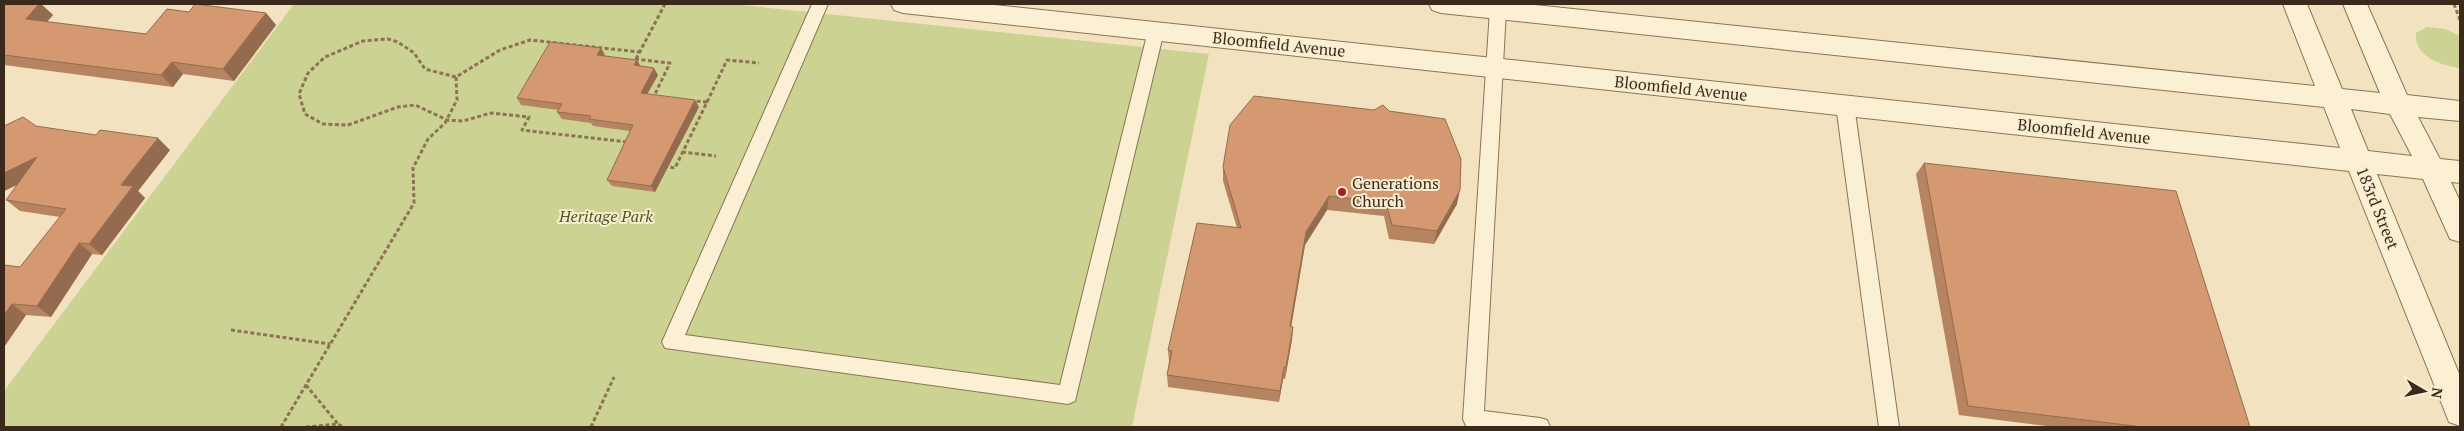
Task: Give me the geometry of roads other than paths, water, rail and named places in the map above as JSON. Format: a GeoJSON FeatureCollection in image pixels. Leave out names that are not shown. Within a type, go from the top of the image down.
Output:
{"type":"FeatureCollection","features":[{"type":"Feature","properties":{"kind":"street","name":"Bloomfield Avenue"},"geometry":{"type":"LineString","coordinates":[[903,4],[2460,172]]}},
{"type":"Feature","properties":{"kind":"street"},"geometry":{"type":"LineString","coordinates":[[1441,4],[2460,110]]}},
{"type":"Feature","properties":{"kind":"street","name":"183rd Street"},"geometry":{"type":"LineString","coordinates":[[2296,4],[2460,412]]}},
{"type":"Feature","properties":{"kind":"street"},"geometry":{"type":"LineString","coordinates":[[2354,4],[2398,104],[2432,169],[2460,231]]}},
{"type":"Feature","properties":{"kind":"lane"},"geometry":{"type":"LineString","coordinates":[[820,4],[672,342],[1068,394],[1156,31]]}},
{"type":"Feature","properties":{"kind":"lane"},"geometry":{"type":"LineString","coordinates":[[1498,10],[1473,419],[1540,427]]}},
{"type":"Feature","properties":{"kind":"lane"},"geometry":{"type":"LineString","coordinates":[[1845,105],[1889,427]]}},
{"type":"Feature","properties":{"kind":"place","name":"Generations Church"},"geometry":{"type":"Point","coordinates":[1342,192]}},
{"type":"Feature","properties":{"kind":"park label","name":"Heritage Park"},"geometry":{"type":"Point","coordinates":[606,216]}}]}
